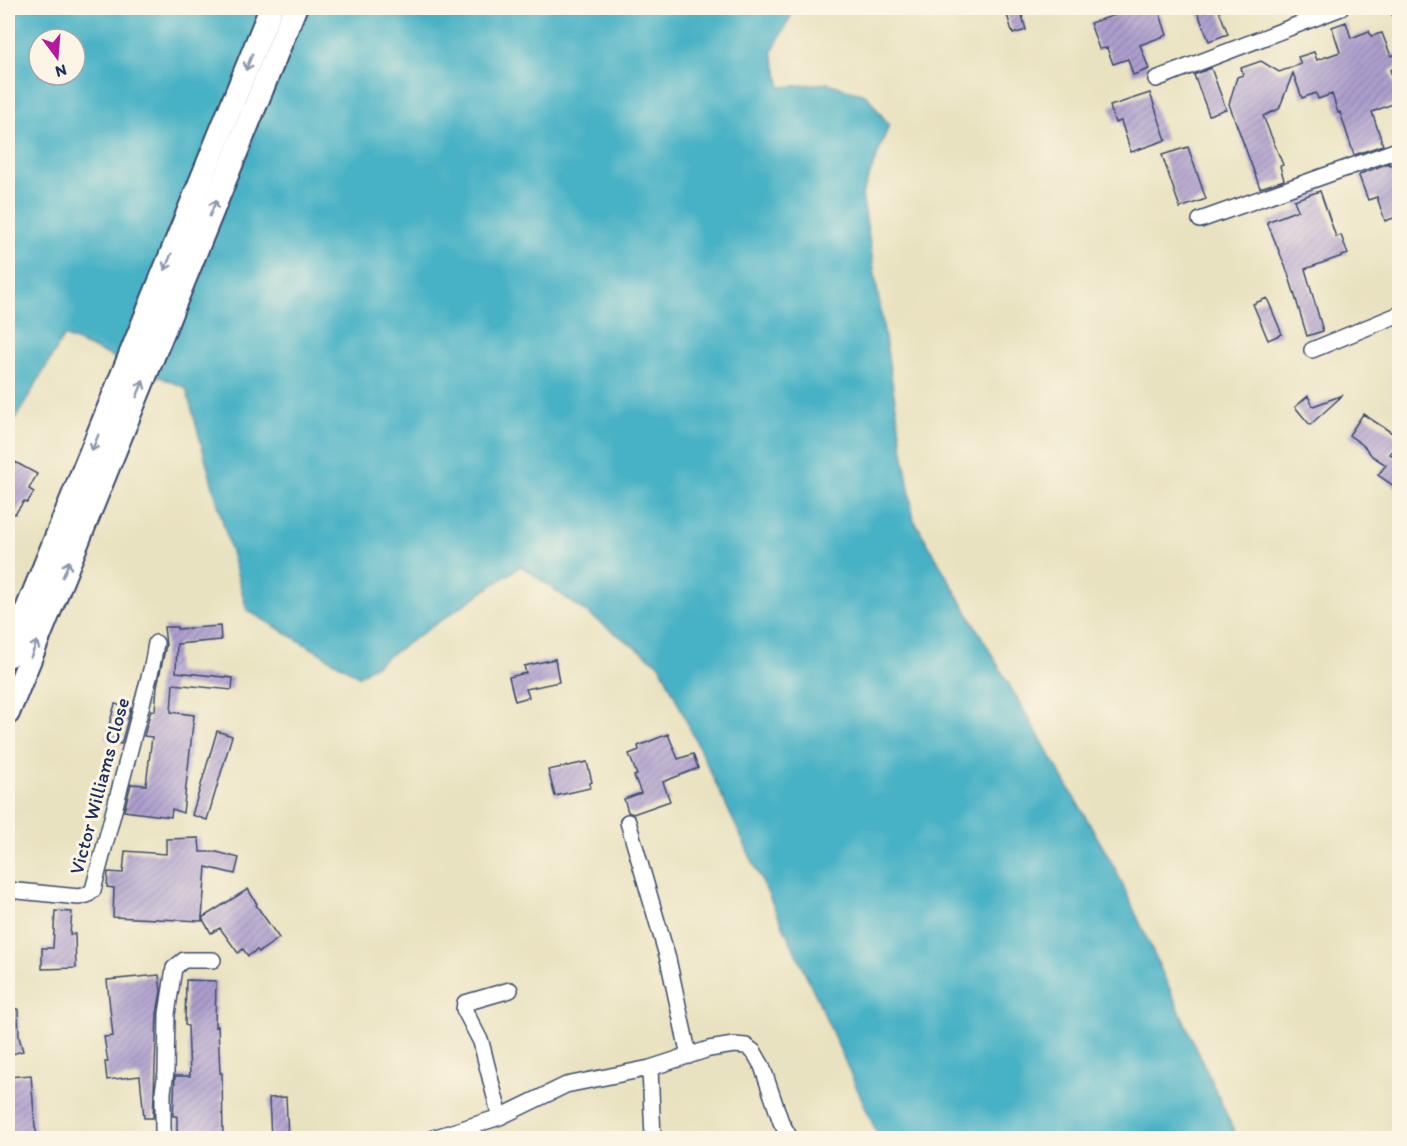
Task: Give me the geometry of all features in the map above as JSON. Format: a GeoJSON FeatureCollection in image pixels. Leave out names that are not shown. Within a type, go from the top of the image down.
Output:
{"type":"FeatureCollection","features":[{"type":"Feature","properties":{"kind":"main road"},"geometry":{"type":"LineString","coordinates":[[8,713],[34,622],[271,8]]}},
{"type":"Feature","properties":{"kind":"main road"},"geometry":{"type":"LineString","coordinates":[[8,656],[34,622],[295,8]]}},
{"type":"Feature","properties":{"kind":"street"},"geometry":{"type":"LineString","coordinates":[[1156,79],[1341,8]]}},
{"type":"Feature","properties":{"kind":"street"},"geometry":{"type":"LineString","coordinates":[[1398,8],[1400,12]]}},
{"type":"Feature","properties":{"kind":"street"},"geometry":{"type":"LineString","coordinates":[[1200,220],[1400,148]]}},
{"type":"Feature","properties":{"kind":"street"},"geometry":{"type":"LineString","coordinates":[[1312,350],[1400,314]]}},
{"type":"Feature","properties":{"kind":"street","name":"Victor Williams Close"},"geometry":{"type":"LineString","coordinates":[[8,890],[79,897],[93,890],[152,666],[156,643]]}},
{"type":"Feature","properties":{"kind":"street"},"geometry":{"type":"LineString","coordinates":[[628,822],[668,959],[690,1056]]}},
{"type":"Feature","properties":{"kind":"street"},"geometry":{"type":"LineString","coordinates":[[164,1138],[163,1092],[166,1072],[167,1014],[174,968],[184,960],[213,960]]}},
{"type":"Feature","properties":{"kind":"street"},"geometry":{"type":"LineString","coordinates":[[500,1117],[481,1042],[464,1009],[465,1004],[510,990]]}},
{"type":"Feature","properties":{"kind":"street"},"geometry":{"type":"LineString","coordinates":[[433,1138],[500,1117],[566,1085],[650,1068],[709,1049],[734,1045],[746,1046],[754,1052],[762,1066],[790,1138]]}},
{"type":"Feature","properties":{"kind":"street"},"geometry":{"type":"LineString","coordinates":[[650,1068],[653,1138]]}},
{"type":"Feature","properties":{"kind":"water"},"geometry":{"type":"Polygon","coordinates":[[[8,8],[795,8],[772,52],[781,87],[828,83],[867,96],[889,125],[862,194],[914,520],[1115,868],[1237,1138],[879,1138],[818,1000],[660,665],[521,566],[359,676],[247,610],[186,388],[64,336],[13,423],[8,420],[8,8]]]}},
{"type":"Feature","properties":{"kind":"building"},"geometry":{"type":"Polygon","coordinates":[[[1138,8],[1158,8],[1167,35],[1140,45],[1149,69],[1133,75],[1128,59],[1113,64],[1107,48],[1099,49],[1090,23],[1138,8]]]}},
{"type":"Feature","properties":{"kind":"building"},"geometry":{"type":"Polygon","coordinates":[[[1196,8],[1218,8],[1228,34],[1209,41],[1196,8]]]}},
{"type":"Feature","properties":{"kind":"building"},"geometry":{"type":"Polygon","coordinates":[[[1021,11],[1026,30],[1013,34],[1007,15],[1021,11]]]}},
{"type":"Feature","properties":{"kind":"building"},"geometry":{"type":"Polygon","coordinates":[[[1346,22],[1351,38],[1369,31],[1371,36],[1382,33],[1391,56],[1400,53],[1400,66],[1390,70],[1400,101],[1372,112],[1383,145],[1354,155],[1332,94],[1318,99],[1316,93],[1302,98],[1293,73],[1279,109],[1263,116],[1283,165],[1280,166],[1284,180],[1260,188],[1229,104],[1237,77],[1243,75],[1241,68],[1261,61],[1279,72],[1301,64],[1298,57],[1314,52],[1317,60],[1340,52],[1332,27],[1346,22]]]}},
{"type":"Feature","properties":{"kind":"building"},"geometry":{"type":"Polygon","coordinates":[[[1211,68],[1226,109],[1209,115],[1194,75],[1211,68]]]}},
{"type":"Feature","properties":{"kind":"building"},"geometry":{"type":"Polygon","coordinates":[[[1150,93],[1166,140],[1131,152],[1121,121],[1115,123],[1110,106],[1150,93]]]}},
{"type":"Feature","properties":{"kind":"building"},"geometry":{"type":"Polygon","coordinates":[[[1188,147],[1206,199],[1180,208],[1162,155],[1188,147]]]}},
{"type":"Feature","properties":{"kind":"building"},"geometry":{"type":"Polygon","coordinates":[[[1400,162],[1400,216],[1385,221],[1377,197],[1368,200],[1359,176],[1389,163],[1389,165],[1400,162]]]}},
{"type":"Feature","properties":{"kind":"building"},"geometry":{"type":"Polygon","coordinates":[[[1320,191],[1336,237],[1341,235],[1348,254],[1305,269],[1323,331],[1307,336],[1288,273],[1267,222],[1298,210],[1294,200],[1320,191]]]}},
{"type":"Feature","properties":{"kind":"building"},"geometry":{"type":"Polygon","coordinates":[[[1267,298],[1282,334],[1268,340],[1253,304],[1267,298]]]}},
{"type":"Feature","properties":{"kind":"building"},"geometry":{"type":"Polygon","coordinates":[[[1343,395],[1310,425],[1295,407],[1308,396],[1313,406],[1343,395]]]}},
{"type":"Feature","properties":{"kind":"building"},"geometry":{"type":"Polygon","coordinates":[[[1363,414],[1400,438],[1390,454],[1400,460],[1400,490],[1378,475],[1386,465],[1372,456],[1364,446],[1349,435],[1363,414]]]}},
{"type":"Feature","properties":{"kind":"building"},"geometry":{"type":"Polygon","coordinates":[[[15,462],[37,474],[29,489],[34,492],[27,503],[24,501],[15,514],[8,509],[8,471],[15,462]]]}},
{"type":"Feature","properties":{"kind":"building"},"geometry":{"type":"Polygon","coordinates":[[[220,626],[221,640],[177,644],[176,672],[233,678],[232,690],[173,684],[171,712],[194,715],[183,813],[172,809],[171,817],[124,811],[131,784],[146,785],[152,737],[144,736],[151,710],[155,711],[157,686],[166,645],[164,627],[177,627],[177,629],[220,626]]]}},
{"type":"Feature","properties":{"kind":"building"},"geometry":{"type":"Polygon","coordinates":[[[555,659],[559,682],[526,689],[529,697],[515,701],[509,677],[526,673],[524,666],[555,659]]]}},
{"type":"Feature","properties":{"kind":"building"},"geometry":{"type":"Polygon","coordinates":[[[115,704],[131,708],[121,744],[105,739],[115,704]]]}},
{"type":"Feature","properties":{"kind":"building"},"geometry":{"type":"Polygon","coordinates":[[[217,731],[232,736],[207,820],[192,815],[217,731]]]}},
{"type":"Feature","properties":{"kind":"building"},"geometry":{"type":"Polygon","coordinates":[[[668,734],[678,759],[693,754],[698,768],[663,782],[670,801],[633,814],[628,812],[624,799],[641,793],[629,754],[639,750],[638,746],[668,734]]]}},
{"type":"Feature","properties":{"kind":"building"},"geometry":{"type":"Polygon","coordinates":[[[587,762],[592,782],[590,788],[555,796],[548,770],[587,762]]]}},
{"type":"Feature","properties":{"kind":"building"},"geometry":{"type":"Polygon","coordinates":[[[199,838],[200,852],[217,852],[239,858],[235,874],[206,867],[202,921],[113,917],[114,888],[107,887],[108,872],[123,873],[125,851],[166,854],[166,839],[199,838]]]}},
{"type":"Feature","properties":{"kind":"building"},"geometry":{"type":"Polygon","coordinates":[[[248,889],[279,938],[259,952],[257,950],[248,956],[243,949],[238,953],[220,928],[211,933],[202,918],[248,889]]]}},
{"type":"Feature","properties":{"kind":"building"},"geometry":{"type":"Polygon","coordinates":[[[55,911],[72,912],[70,934],[75,934],[76,968],[42,969],[42,948],[53,948],[55,911]]]}},
{"type":"Feature","properties":{"kind":"building"},"geometry":{"type":"Polygon","coordinates":[[[159,975],[161,991],[157,1014],[153,1118],[144,1118],[140,1076],[107,1080],[105,1062],[108,1062],[104,1037],[113,1036],[107,980],[159,975]]]}},
{"type":"Feature","properties":{"kind":"building"},"geometry":{"type":"Polygon","coordinates":[[[186,980],[216,981],[215,1027],[218,1026],[220,1073],[222,1073],[223,1138],[177,1138],[177,1116],[173,1116],[175,1076],[190,1076],[188,1026],[185,1025],[186,980]]]}},
{"type":"Feature","properties":{"kind":"building"},"geometry":{"type":"Polygon","coordinates":[[[8,1009],[18,1009],[19,1037],[23,1051],[8,1055],[8,1009]]]}},
{"type":"Feature","properties":{"kind":"building"},"geometry":{"type":"Polygon","coordinates":[[[31,1075],[38,1138],[8,1138],[8,1077],[31,1075]]]}},
{"type":"Feature","properties":{"kind":"building"},"geometry":{"type":"Polygon","coordinates":[[[286,1097],[288,1138],[271,1138],[269,1098],[286,1097]]]}}]}
